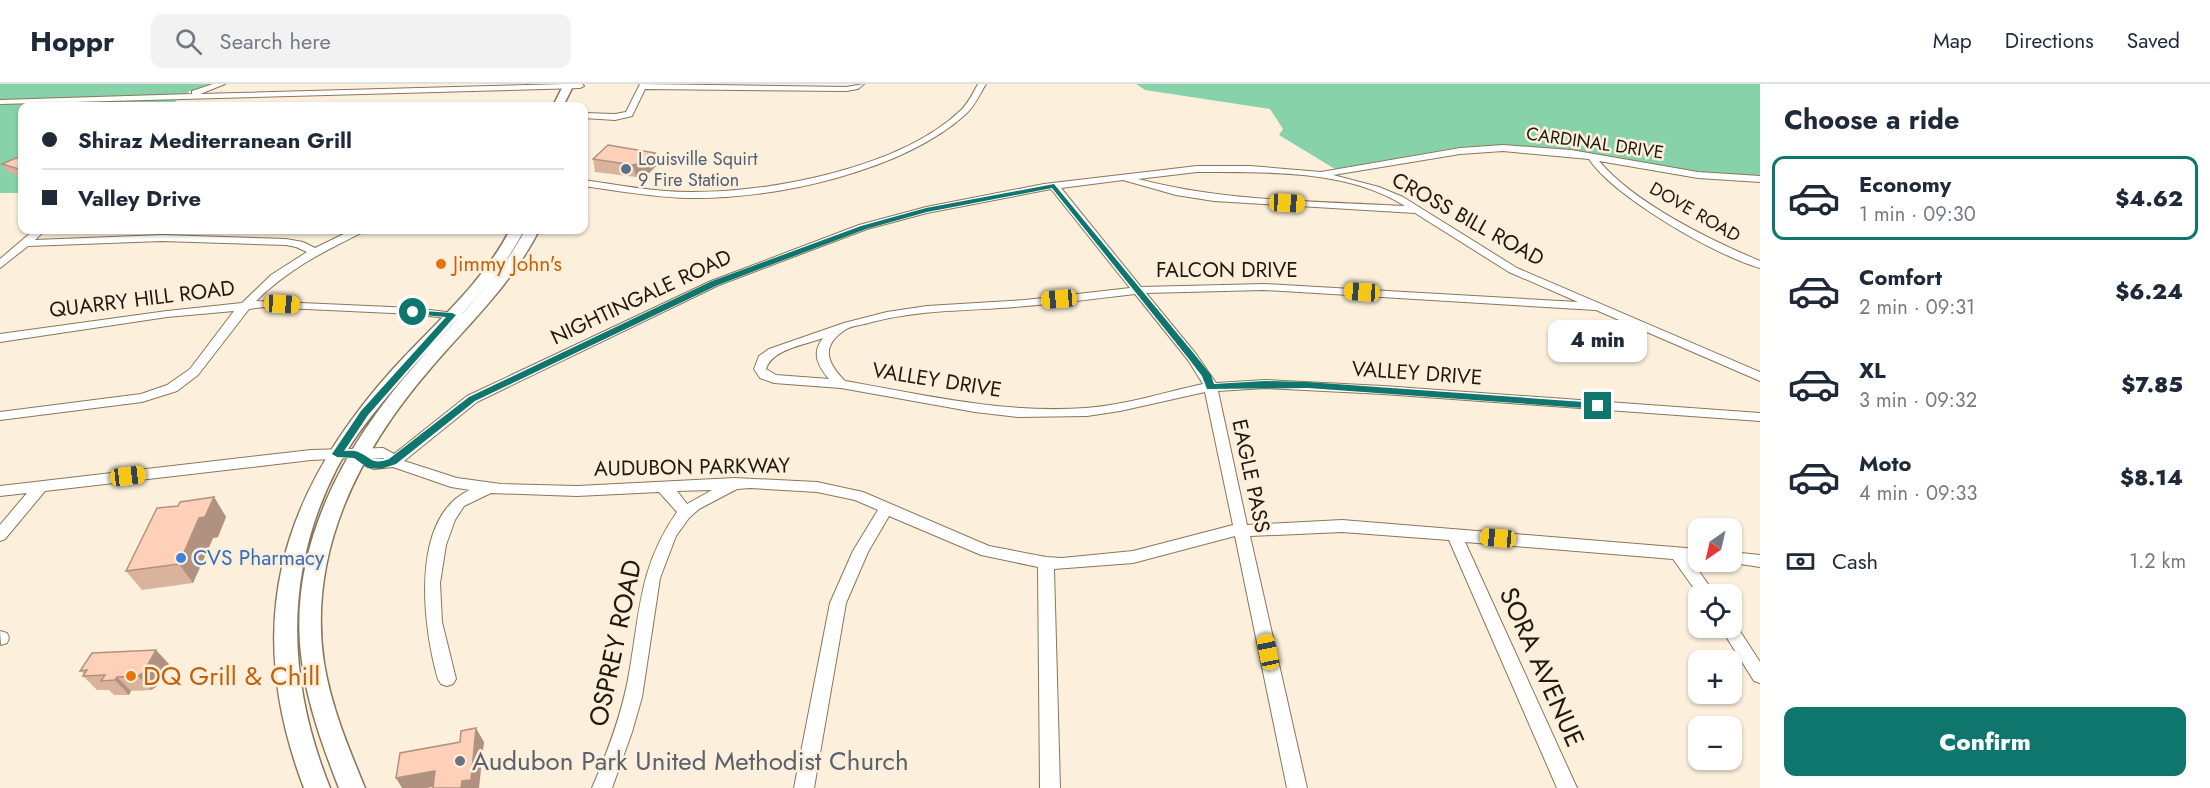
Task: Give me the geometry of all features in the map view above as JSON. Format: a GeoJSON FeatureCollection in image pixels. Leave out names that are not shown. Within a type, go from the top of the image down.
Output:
{"type":"FeatureCollection","features":[{"type":"Feature","properties":{"kind":"main road"},"geometry":{"type":"LineString","coordinates":[[561,102],[575,85]]}},
{"type":"Feature","properties":{"kind":"main road"},"geometry":{"type":"LineString","coordinates":[[572,102],[575,85]]}},
{"type":"Feature","properties":{"kind":"main road"},"geometry":{"type":"LineString","coordinates":[[352,788],[333,742],[313,663],[310,616],[317,556],[324,526],[357,455],[386,409],[460,316],[515,234]]}},
{"type":"Feature","properties":{"kind":"main road"},"geometry":{"type":"LineString","coordinates":[[316,788],[297,732],[289,686],[284,628],[288,586],[304,522],[322,479],[365,413],[510,267],[530,234]]}},
{"type":"Feature","properties":{"kind":"street"},"geometry":{"type":"LineString","coordinates":[[182,102],[221,84]]}},
{"type":"Feature","properties":{"kind":"street"},"geometry":{"type":"LineString","coordinates":[[588,184],[674,195],[699,195],[748,192],[806,181],[871,163],[926,140],[964,112],[976,98],[982,84]]}},
{"type":"Feature","properties":{"kind":"street"},"geometry":{"type":"LineString","coordinates":[[0,102],[575,85]]}},
{"type":"Feature","properties":{"kind":"street"},"geometry":{"type":"LineString","coordinates":[[588,116],[615,117],[629,114],[644,86],[857,86]]}},
{"type":"Feature","properties":{"kind":"street","name":"CARDINAL DRIVE"},"geometry":{"type":"LineString","coordinates":[[1320,174],[1480,148],[1538,149],[1698,175],[1760,179]]}},
{"type":"Feature","properties":{"kind":"street","name":"DOVE ROAD"},"geometry":{"type":"LineString","coordinates":[[1592,157],[1600,168],[1626,190],[1667,219],[1719,247],[1760,265]]}},
{"type":"Feature","properties":{"kind":"street","name":"NIGHTINGALE ROAD"},"geometry":{"type":"LineString","coordinates":[[393,462],[472,399],[733,276],[884,221],[977,199],[1054,186],[1183,170],[1220,168],[1320,174]]}},
{"type":"Feature","properties":{"kind":"street","name":"CROSS BILL ROAD"},"geometry":{"type":"LineString","coordinates":[[1320,174],[1388,194],[1513,270],[1760,377]]}},
{"type":"Feature","properties":{"kind":"street"},"geometry":{"type":"LineString","coordinates":[[1123,177],[1148,186],[1203,197],[1417,210]]}},
{"type":"Feature","properties":{"kind":"street","name":"EAGLE PASS"},"geometry":{"type":"LineString","coordinates":[[1054,186],[1206,375],[1297,788]]}},
{"type":"Feature","properties":{"kind":"street"},"geometry":{"type":"LineString","coordinates":[[0,265],[36,234]]}},
{"type":"Feature","properties":{"kind":"street"},"geometry":{"type":"LineString","coordinates":[[0,416],[142,398],[172,388],[194,372],[239,312],[275,277],[315,252],[351,234]]}},
{"type":"Feature","properties":{"kind":"street"},"geometry":{"type":"LineString","coordinates":[[26,243],[168,238],[286,242],[299,244],[315,252]]}},
{"type":"Feature","properties":{"kind":"street","name":"FALCON DRIVE"},"geometry":{"type":"LineString","coordinates":[[759,366],[763,359],[773,352],[848,325],[887,315],[927,309],[1025,303],[1138,290],[1188,287],[1264,287],[1600,307]]}},
{"type":"Feature","properties":{"kind":"street","name":"QUARRY HILL ROAD"},"geometry":{"type":"LineString","coordinates":[[0,338],[247,306],[282,304],[460,316]]}},
{"type":"Feature","properties":{"kind":"street"},"geometry":{"type":"LineString","coordinates":[[841,384],[827,371],[821,360],[822,349],[831,336],[848,325]]}},
{"type":"Feature","properties":{"kind":"street","name":"VALLEY DRIVE"},"geometry":{"type":"LineString","coordinates":[[759,366],[764,375],[774,379],[841,384],[991,410],[1056,413],[1104,410],[1210,387],[1265,384],[1308,385],[1760,417]]}},
{"type":"Feature","properties":{"kind":"street"},"geometry":{"type":"LineString","coordinates":[[0,491],[311,455],[357,455]]}},
{"type":"Feature","properties":{"kind":"street","name":"AUDUBON PARKWAY"},"geometry":{"type":"LineString","coordinates":[[357,455],[368,464],[381,465],[393,462],[456,483],[488,488],[577,491],[735,483],[774,483],[817,487],[858,496],[965,543],[1012,557],[1046,563],[1062,564],[1133,557],[1206,536],[1241,530],[1342,526],[1688,554]]}},
{"type":"Feature","properties":{"kind":"street"},"geometry":{"type":"LineString","coordinates":[[456,483],[459,502]]}},
{"type":"Feature","properties":{"kind":"street","name":"OSPREY ROAD"},"geometry":{"type":"LineString","coordinates":[[602,788],[618,747],[633,697],[654,568],[665,542],[685,512],[735,483]]}},
{"type":"Feature","properties":{"kind":"street"},"geometry":{"type":"LineString","coordinates":[[0,535],[40,487]]}},
{"type":"Feature","properties":{"kind":"street"},"geometry":{"type":"LineString","coordinates":[[662,487],[674,497],[685,512]]}},
{"type":"Feature","properties":{"kind":"street"},"geometry":{"type":"LineString","coordinates":[[447,678],[441,661],[433,618],[434,563],[440,537],[459,502],[488,488]]}},
{"type":"Feature","properties":{"kind":"street"},"geometry":{"type":"LineString","coordinates":[[804,788],[838,603],[861,551],[887,507]]}},
{"type":"Feature","properties":{"kind":"street","name":"SORA AVENUE"},"geometry":{"type":"LineString","coordinates":[[1454,535],[1567,788]]}},
{"type":"Feature","properties":{"kind":"street"},"geometry":{"type":"LineString","coordinates":[[1678,554],[1700,584]]}},
{"type":"Feature","properties":{"kind":"street"},"geometry":{"type":"LineString","coordinates":[[1742,559],[1760,561]]}},
{"type":"Feature","properties":{"kind":"street"},"geometry":{"type":"LineString","coordinates":[[1046,563],[1050,788]]}},
{"type":"Feature","properties":{"kind":"street"},"geometry":{"type":"LineString","coordinates":[[1735,638],[1760,676]]}},
{"type":"Feature","properties":{"kind":"green space"},"geometry":{"type":"Polygon","coordinates":[[[0,84],[213,84],[190,91],[175,102],[18,102],[18,193],[0,193],[0,84]]]}},
{"type":"Feature","properties":{"kind":"green space"},"geometry":{"type":"Polygon","coordinates":[[[1136,84],[1760,84],[1760,176],[1702,173],[1542,148],[1497,146],[1460,147],[1335,169],[1279,135],[1283,129],[1270,109],[1145,90],[1136,84]]]}},
{"type":"Feature","properties":{"kind":"building"},"geometry":{"type":"Polygon","coordinates":[[[608,145],[655,153],[645,162],[633,165],[593,159],[608,145]]]}},
{"type":"Feature","properties":{"kind":"building"},"geometry":{"type":"Polygon","coordinates":[[[16,158],[18,159],[18,169],[2,164],[16,158]]]}},
{"type":"Feature","properties":{"kind":"building"},"geometry":{"type":"Polygon","coordinates":[[[214,497],[205,517],[199,518],[179,564],[126,571],[157,508],[178,506],[180,502],[214,497]]]}},
{"type":"Feature","properties":{"kind":"building"},"geometry":{"type":"Polygon","coordinates":[[[156,650],[143,673],[138,676],[117,677],[115,680],[101,681],[105,675],[83,676],[87,670],[80,671],[92,653],[156,650]]]}},
{"type":"Feature","properties":{"kind":"building"},"geometry":{"type":"Polygon","coordinates":[[[476,728],[471,780],[462,781],[461,788],[433,788],[435,771],[396,778],[400,753],[460,742],[461,731],[476,728]]]}},
{"type":"Feature","properties":{"kind":"place","name":"Louisville Squirt 9 Fire Station"},"geometry":{"type":"Point","coordinates":[626,169]}},
{"type":"Feature","properties":{"kind":"place","name":"Jimmy John's"},"geometry":{"type":"Point","coordinates":[441,264]}},
{"type":"Feature","properties":{"kind":"place","name":"CVS Pharmacy"},"geometry":{"type":"Point","coordinates":[181,558]}},
{"type":"Feature","properties":{"kind":"place","name":"DQ Grill & Chill"},"geometry":{"type":"Point","coordinates":[131,676]}},
{"type":"Feature","properties":{"kind":"place","name":"Audubon Park United Methodist Church"},"geometry":{"type":"Point","coordinates":[460,761]}},
{"type":"Feature","properties":{"kind":"route"},"geometry":{"type":"LineString","coordinates":[[413,312],[452,315],[365,413],[337,454],[357,455],[368,464],[381,465],[393,462],[472,399],[715,283],[769,261],[864,227],[926,210],[1054,186],[1206,375],[1210,387],[1265,384],[1308,385],[1598,406]]}}]}
